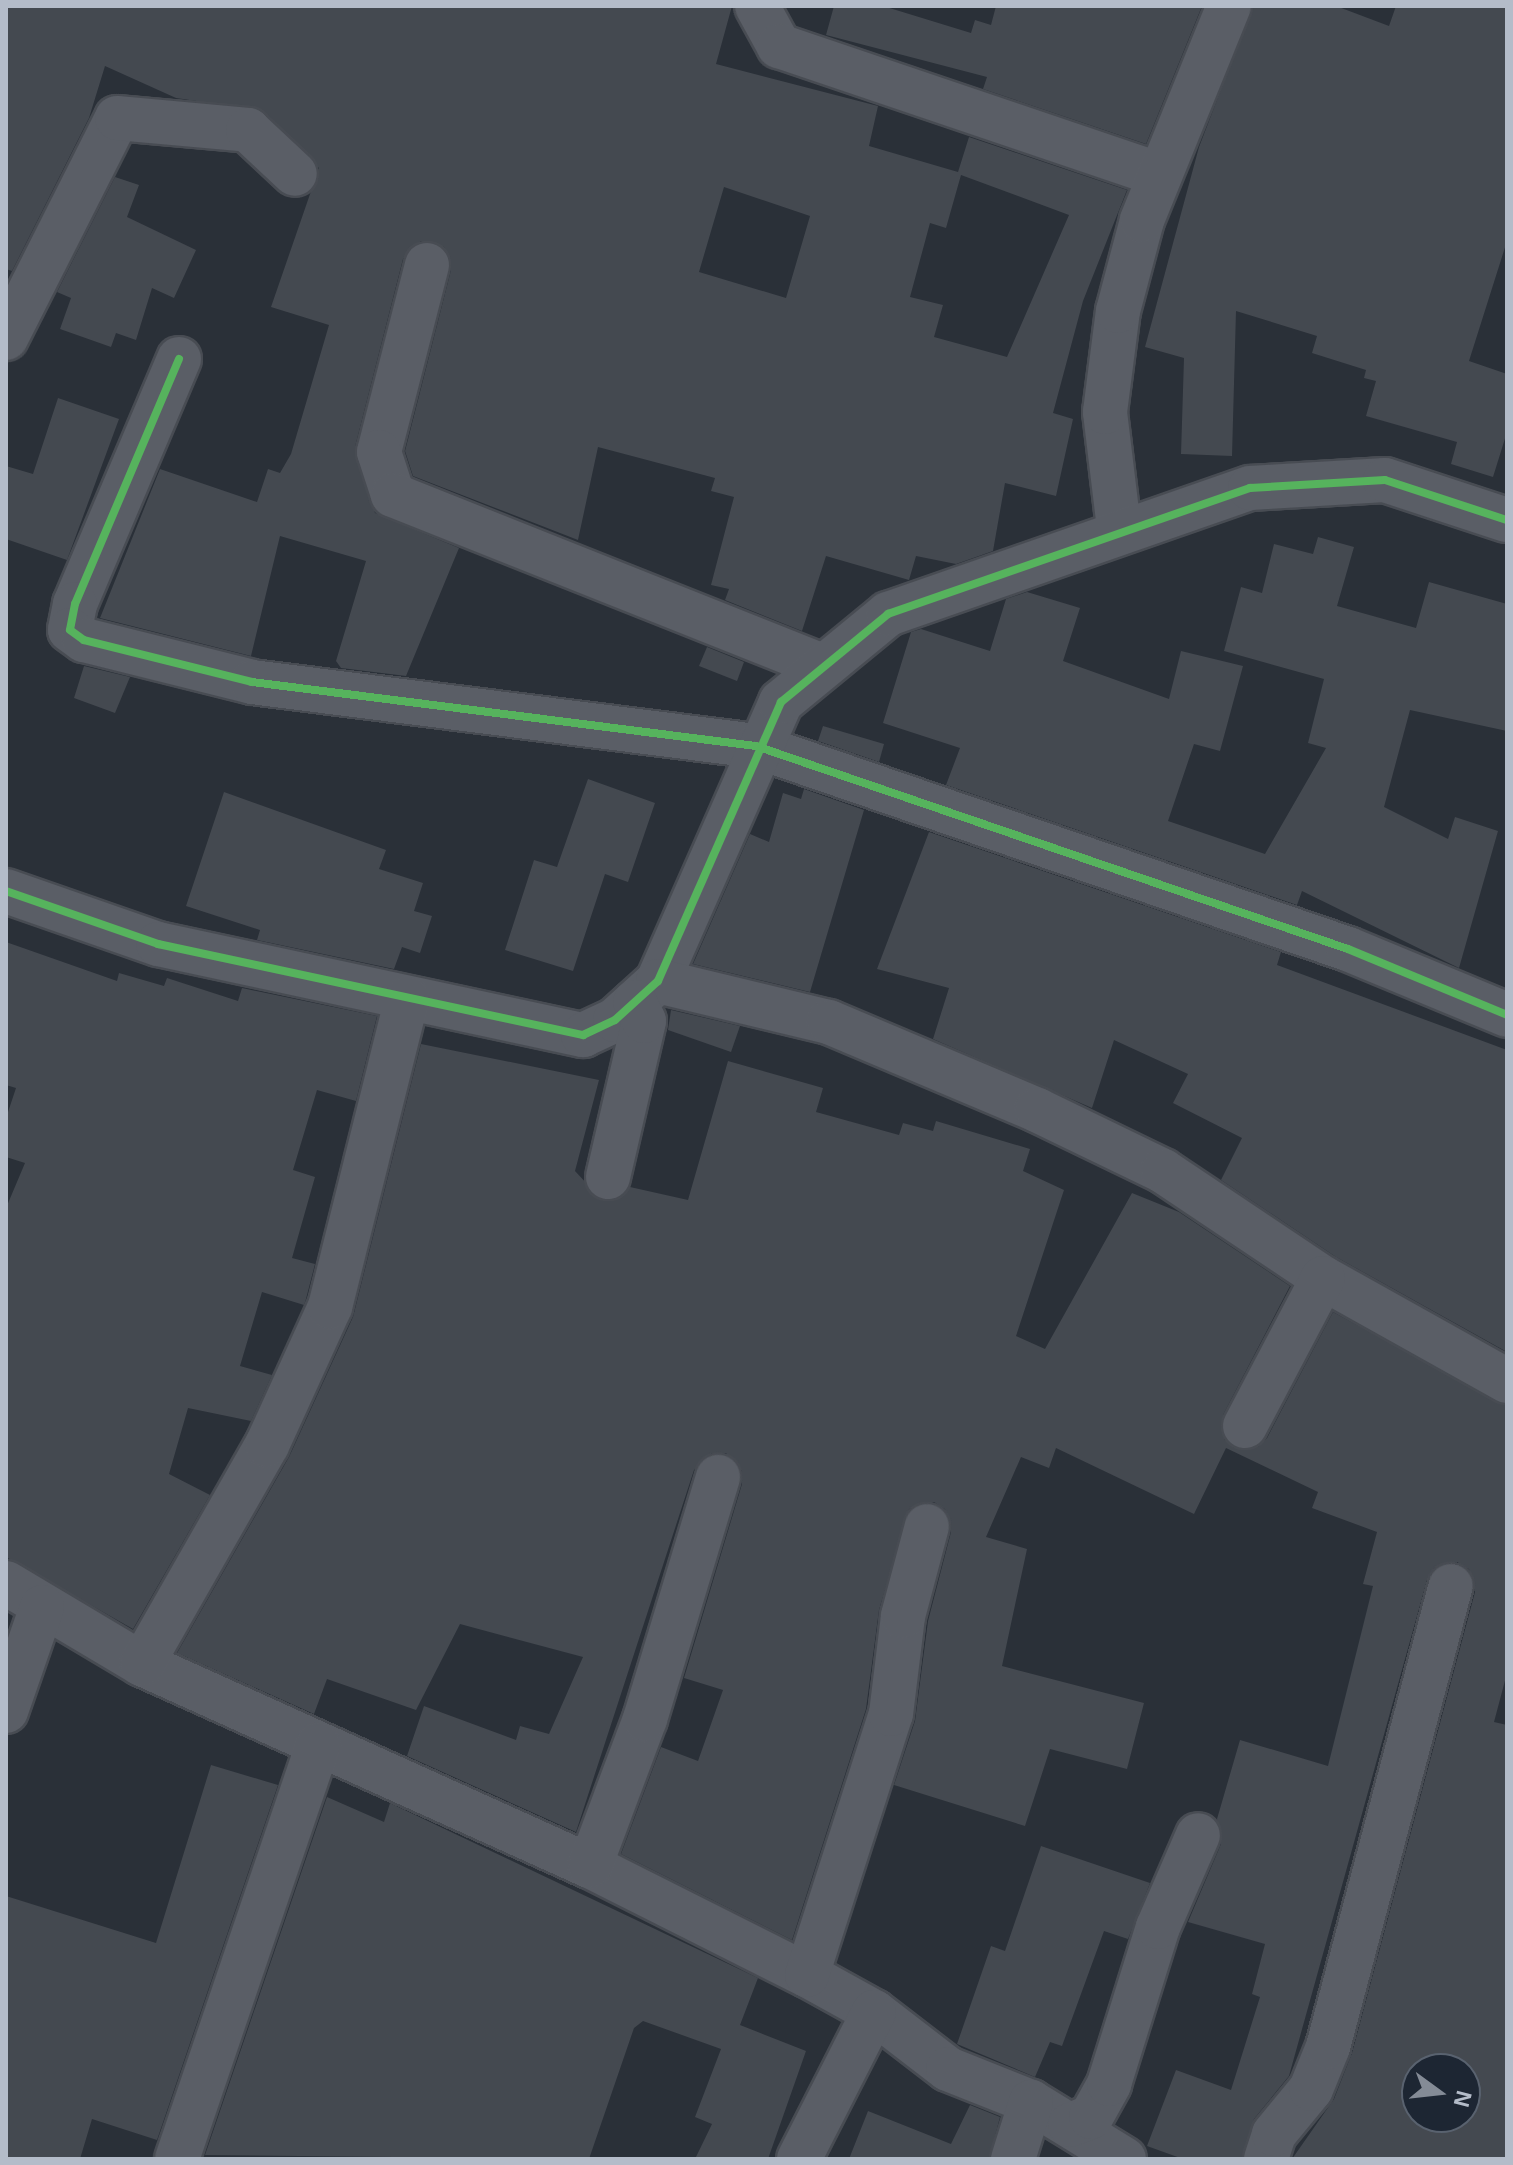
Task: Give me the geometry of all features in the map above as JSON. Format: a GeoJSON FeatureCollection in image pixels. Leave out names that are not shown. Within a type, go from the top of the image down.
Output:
{"type":"FeatureCollection","features":[{"type":"Feature","properties":{"kind":"street"},"geometry":{"type":"LineString","coordinates":[[757,6],[779,46],[1160,175]]}},
{"type":"Feature","properties":{"kind":"street"},"geometry":{"type":"LineString","coordinates":[[1119,528],[1105,412],[1118,311],[1160,175],[1229,6]]}},
{"type":"Feature","properties":{"kind":"street"},"geometry":{"type":"LineString","coordinates":[[6,338],[117,118],[248,130],[295,174]]}},
{"type":"Feature","properties":{"kind":"street"},"geometry":{"type":"LineString","coordinates":[[427,265],[379,452],[393,495],[823,666]]}},
{"type":"Feature","properties":{"kind":"street"},"geometry":{"type":"LineString","coordinates":[[179,359],[75,604],[70,630],[84,640],[252,682],[756,746],[1348,949],[1507,1015]]}},
{"type":"Feature","properties":{"kind":"street"},"geometry":{"type":"LineString","coordinates":[[608,1177],[644,1021],[646,991],[756,746],[781,702],[888,614],[1119,528],[1250,488],[1385,480],[1507,520]]}},
{"type":"Feature","properties":{"kind":"street"},"geometry":{"type":"LineString","coordinates":[[6,891],[158,944],[583,1035],[646,991],[829,1022],[1037,1110],[1163,1171],[1323,1278],[1507,1381]]}},
{"type":"Feature","properties":{"kind":"street"},"geometry":{"type":"LineString","coordinates":[[142,1664],[267,1445],[330,1307],[407,998]]}},
{"type":"Feature","properties":{"kind":"street"},"geometry":{"type":"LineString","coordinates":[[1245,1426],[1323,1278]]}},
{"type":"Feature","properties":{"kind":"street"},"geometry":{"type":"LineString","coordinates":[[590,1866],[645,1719],[718,1477]]}},
{"type":"Feature","properties":{"kind":"street"},"geometry":{"type":"LineString","coordinates":[[807,1975],[891,1714],[903,1616],[927,1526]]}},
{"type":"Feature","properties":{"kind":"street"},"geometry":{"type":"LineString","coordinates":[[6,1583],[142,1664],[590,1866],[807,1975],[874,2012],[948,2069],[1031,2102],[1124,2159]]}},
{"type":"Feature","properties":{"kind":"street"},"geometry":{"type":"LineString","coordinates":[[1266,2159],[1274,2134],[1311,2089],[1328,2047],[1451,1586]]}},
{"type":"Feature","properties":{"kind":"street"},"geometry":{"type":"LineString","coordinates":[[6,1711],[42,1607]]}},
{"type":"Feature","properties":{"kind":"street"},"geometry":{"type":"LineString","coordinates":[[177,2159],[318,1744]]}},
{"type":"Feature","properties":{"kind":"street"},"geometry":{"type":"LineString","coordinates":[[1070,2125],[1091,2117],[1109,2084],[1158,1927],[1198,1835]]}},
{"type":"Feature","properties":{"kind":"street"},"geometry":{"type":"LineString","coordinates":[[799,2159],[874,2012]]}},
{"type":"Feature","properties":{"kind":"street"},"geometry":{"type":"LineString","coordinates":[[1013,2159],[1031,2102]]}},
{"type":"Feature","properties":{"kind":"building"},"geometry":{"type":"Polygon","coordinates":[[[6,6],[732,6],[716,64],[878,106],[869,146],[958,172],[969,137],[1127,190],[1083,301],[1053,413],[1073,419],[1056,496],[1005,483],[993,551],[956,564],[916,556],[909,580],[826,556],[802,631],[725,600],[729,589],[711,585],[734,497],[711,491],[715,478],[598,447],[578,540],[413,476],[405,451],[451,270],[444,247],[421,241],[403,259],[355,447],[375,513],[459,548],[406,676],[341,668],[336,661],[366,561],[280,536],[251,656],[100,618],[160,469],[257,502],[268,469],[280,473],[291,454],[329,325],[271,307],[319,168],[264,111],[176,98],[105,66],[89,118],[12,271],[6,269],[6,6]],[[961,175],[946,228],[930,223],[910,297],[943,305],[934,337],[1007,357],[1069,215],[961,175]],[[724,187],[699,272],[786,298],[810,216],[724,187]]]}},
{"type":"Feature","properties":{"kind":"building"},"geometry":{"type":"Polygon","coordinates":[[[834,6],[883,6],[971,33],[975,20],[991,25],[996,6],[1202,6],[1146,144],[983,89],[987,77],[826,35],[834,6]]]}},
{"type":"Feature","properties":{"kind":"building"},"geometry":{"type":"Polygon","coordinates":[[[1253,6],[1336,6],[1389,26],[1396,6],[1507,6],[1507,241],[1469,361],[1507,374],[1507,432],[1493,477],[1451,464],[1457,442],[1366,416],[1376,381],[1364,378],[1366,370],[1312,353],[1317,336],[1236,311],[1232,456],[1181,454],[1184,358],[1145,347],[1199,147],[1253,6]]]}},
{"type":"Feature","properties":{"kind":"building"},"geometry":{"type":"Polygon","coordinates":[[[115,177],[139,185],[127,217],[196,250],[174,298],[152,288],[136,340],[116,333],[111,347],[60,329],[71,298],[57,292],[115,177]]]}},
{"type":"Feature","properties":{"kind":"building"},"geometry":{"type":"Polygon","coordinates":[[[58,398],[119,419],[67,560],[6,539],[6,466],[33,474],[58,398]]]}},
{"type":"Feature","properties":{"kind":"building"},"geometry":{"type":"Polygon","coordinates":[[[1318,537],[1354,547],[1337,606],[1416,628],[1429,582],[1507,604],[1507,731],[1410,710],[1384,807],[1448,839],[1455,817],[1498,831],[1459,968],[1302,891],[1297,905],[946,785],[960,748],[883,723],[911,632],[921,629],[990,651],[1006,599],[1027,592],[1080,608],[1063,661],[1169,699],[1181,651],[1243,666],[1220,751],[1194,744],[1168,821],[1265,854],[1326,748],[1308,743],[1324,679],[1224,651],[1241,587],[1262,593],[1274,544],[1313,554],[1318,537]]]}},
{"type":"Feature","properties":{"kind":"building"},"geometry":{"type":"Polygon","coordinates":[[[707,647],[744,662],[737,681],[699,666],[707,647]]]}},
{"type":"Feature","properties":{"kind":"building"},"geometry":{"type":"Polygon","coordinates":[[[84,666],[130,677],[115,713],[74,698],[84,666]]]}},
{"type":"Feature","properties":{"kind":"building"},"geometry":{"type":"Polygon","coordinates":[[[823,726],[884,744],[879,762],[818,741],[823,726]]]}},
{"type":"Feature","properties":{"kind":"building"},"geometry":{"type":"Polygon","coordinates":[[[588,779],[655,803],[628,882],[605,874],[573,971],[505,950],[534,860],[557,867],[588,779]]]}},
{"type":"Feature","properties":{"kind":"building"},"geometry":{"type":"Polygon","coordinates":[[[804,789],[864,810],[810,992],[693,964],[750,834],[769,842],[783,793],[801,799],[804,789]]]}},
{"type":"Feature","properties":{"kind":"building"},"geometry":{"type":"Polygon","coordinates":[[[224,792],[386,850],[379,869],[423,883],[414,911],[432,916],[420,953],[402,947],[394,969],[257,940],[260,930],[186,906],[224,792]]]}},
{"type":"Feature","properties":{"kind":"building"},"geometry":{"type":"Polygon","coordinates":[[[929,832],[1281,952],[1277,965],[1507,1050],[1507,1352],[1336,1257],[1221,1180],[1242,1138],[1173,1103],[1188,1074],[1114,1040],[1092,1108],[933,1039],[949,988],[877,969],[929,832]]]}},
{"type":"Feature","properties":{"kind":"building"},"geometry":{"type":"Polygon","coordinates":[[[6,942],[117,981],[119,973],[164,986],[167,978],[238,1001],[242,988],[377,1016],[356,1101],[317,1090],[293,1170],[315,1177],[292,1258],[315,1264],[304,1305],[262,1292],[240,1366],[272,1375],[251,1421],[188,1408],[169,1474],[210,1495],[133,1629],[6,1557],[6,1208],[25,1163],[6,1157],[6,1118],[16,1088],[6,1085],[6,942]]]}},
{"type":"Feature","properties":{"kind":"building"},"geometry":{"type":"Polygon","coordinates":[[[671,1010],[740,1026],[731,1052],[668,1030],[671,1010]]]}},
{"type":"Feature","properties":{"kind":"building"},"geometry":{"type":"Polygon","coordinates":[[[421,1044],[599,1080],[575,1171],[603,1201],[630,1187],[688,1200],[728,1061],[823,1088],[816,1112],[899,1135],[903,1123],[933,1131],[936,1121],[1030,1149],[1023,1171],[1064,1190],[1016,1336],[1045,1349],[1132,1193],[1179,1212],[1290,1286],[1223,1415],[1224,1439],[1234,1448],[1258,1447],[1267,1438],[1333,1312],[1507,1406],[1507,1673],[1494,1722],[1507,1725],[1507,2159],[1292,2159],[1334,2099],[1352,2053],[1475,1592],[1469,1569],[1457,1562],[1434,1568],[1427,1580],[1289,2076],[1254,2119],[1242,2159],[1183,2159],[1147,2146],[1176,2070],[1231,2090],[1260,1997],[1252,1994],[1265,1944],[1188,1922],[1221,1844],[1217,1819],[1240,1740],[1328,1766],[1373,1586],[1363,1584],[1377,1532],[1312,1508],[1318,1492],[1226,1448],[1194,1514],[1056,1448],[1049,1468],[1021,1457],[986,1537],[1027,1549],[1002,1666],[1144,1703],[1127,1769],[1050,1749],[1025,1826],[894,1785],[915,1721],[928,1621],[951,1532],[945,1509],[934,1502],[909,1509],[879,1610],[866,1709],[792,1940],[621,1854],[661,1747],[698,1761],[723,1690],[684,1678],[742,1484],[742,1471],[726,1453],[712,1453],[694,1470],[576,1832],[407,1756],[424,1706],[516,1740],[520,1726],[549,1734],[583,1657],[460,1624],[416,1710],[327,1679],[314,1714],[177,1653],[289,1457],[353,1317],[421,1044]]]}},
{"type":"Feature","properties":{"kind":"building"},"geometry":{"type":"Polygon","coordinates":[[[211,1765],[278,1785],[157,2140],[92,2119],[80,2159],[6,2159],[6,1896],[156,1943],[211,1765]]]}},
{"type":"Feature","properties":{"kind":"building"},"geometry":{"type":"Polygon","coordinates":[[[327,1797],[384,1822],[390,1803],[758,1978],[740,2025],[806,2051],[768,2159],[695,2159],[712,2124],[695,2117],[721,2049],[643,2021],[634,2028],[589,2159],[205,2155],[327,1797]]]}},
{"type":"Feature","properties":{"kind":"building"},"geometry":{"type":"Polygon","coordinates":[[[1041,1846],[1150,1883],[1128,1939],[1104,1931],[1062,2046],[1050,2042],[1035,2077],[957,2044],[991,1946],[1005,1951],[1041,1846]]]}},
{"type":"Feature","properties":{"kind":"building"},"geometry":{"type":"Polygon","coordinates":[[[970,2105],[1000,2117],[989,2159],[849,2159],[868,2111],[951,2144],[970,2105]]]}},
{"type":"Feature","properties":{"kind":"cycle path"},"geometry":{"type":"LineString","coordinates":[[179,359],[75,604],[70,630],[84,640],[252,682],[756,746],[1348,949],[1507,1015]]}},
{"type":"Feature","properties":{"kind":"cycle path"},"geometry":{"type":"LineString","coordinates":[[6,891],[158,944],[583,1035],[615,1020],[658,981],[781,702],[888,614],[1250,488],[1385,480],[1507,520]]}}]}
